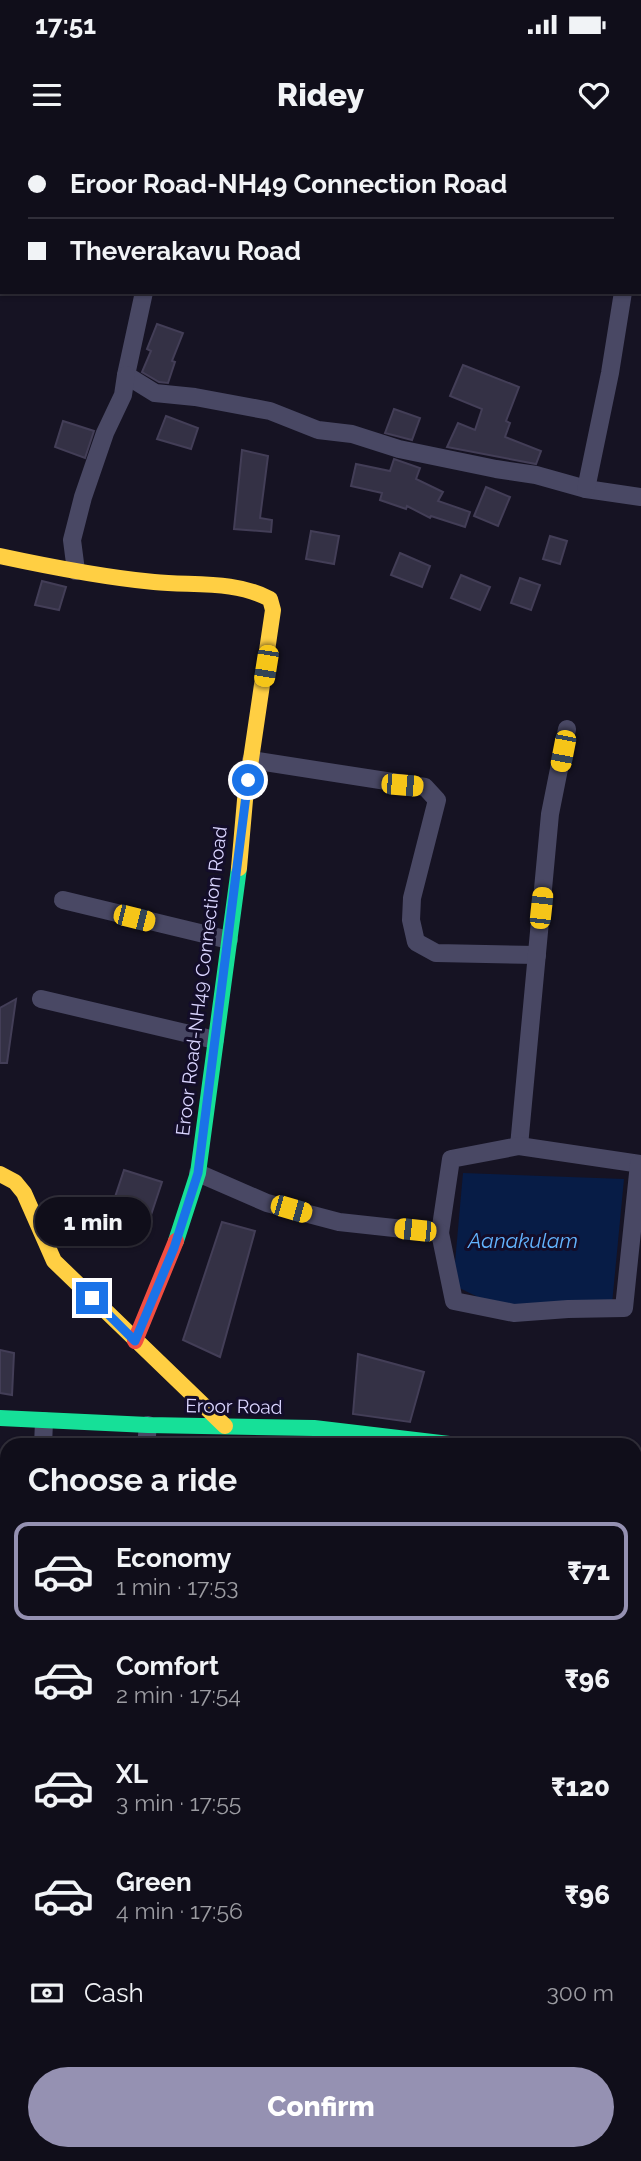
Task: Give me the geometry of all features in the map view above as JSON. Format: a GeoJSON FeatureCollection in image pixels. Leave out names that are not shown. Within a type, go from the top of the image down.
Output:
{"type":"FeatureCollection","features":[{"type":"Feature","properties":{"kind":"street"},"geometry":{"type":"LineString","coordinates":[[76,571],[72,540],[83,497],[105,433],[123,395],[144,294]]}},
{"type":"Feature","properties":{"kind":"street"},"geometry":{"type":"LineString","coordinates":[[586,489],[610,373],[623,294]]}},
{"type":"Feature","properties":{"kind":"street"},"geometry":{"type":"LineString","coordinates":[[126,375],[155,393],[195,397],[270,411],[318,430],[352,434],[399,449],[536,475],[586,489],[641,497]]}},
{"type":"Feature","properties":{"kind":"street","name":"Eroor Road-NH49 Connection Road"},"geometry":{"type":"LineString","coordinates":[[0,556],[76,571],[157,582],[243,587],[259,591],[270,599],[273,620],[251,760],[198,1173],[174,1248],[135,1341]]}},
{"type":"Feature","properties":{"kind":"street"},"geometry":{"type":"LineString","coordinates":[[519,1146],[550,814],[567,729]]}},
{"type":"Feature","properties":{"kind":"street"},"geometry":{"type":"LineString","coordinates":[[251,760],[425,788],[437,800],[412,898],[411,920],[416,942],[436,953],[537,955]]}},
{"type":"Feature","properties":{"kind":"street"},"geometry":{"type":"LineString","coordinates":[[63,900],[229,940]]}},
{"type":"Feature","properties":{"kind":"street"},"geometry":{"type":"LineString","coordinates":[[41,999],[215,1040]]}},
{"type":"Feature","properties":{"kind":"street"},"geometry":{"type":"LineString","coordinates":[[519,1146],[640,1164],[624,1308],[514,1313],[454,1301],[440,1233],[451,1159],[519,1146]]}},
{"type":"Feature","properties":{"kind":"street"},"geometry":{"type":"LineString","coordinates":[[198,1173],[267,1203],[339,1222],[440,1233]]}},
{"type":"Feature","properties":{"kind":"street"},"geometry":{"type":"LineString","coordinates":[[0,1174],[17,1183],[25,1195],[43,1244],[54,1261],[225,1426]]}},
{"type":"Feature","properties":{"kind":"street","name":"Eroor Road"},"geometry":{"type":"LineString","coordinates":[[0,1418],[148,1425],[313,1428],[390,1438]]}},
{"type":"Feature","properties":{"kind":"street"},"geometry":{"type":"LineString","coordinates":[[43,1438],[44,1421]]}},
{"type":"Feature","properties":{"kind":"street"},"geometry":{"type":"LineString","coordinates":[[147,1438],[148,1425]]}},
{"type":"Feature","properties":{"kind":"water","name":"Aanakulam"},"geometry":{"type":"Polygon","coordinates":[[[463,1173],[624,1179],[612,1304],[499,1307],[453,1285],[463,1173]]]}},
{"type":"Feature","properties":{"kind":"building"},"geometry":{"type":"Polygon","coordinates":[[[157,324],[183,333],[172,361],[175,362],[168,383],[159,382],[142,372],[151,351],[147,349],[157,324]]]}},
{"type":"Feature","properties":{"kind":"building"},"geometry":{"type":"Polygon","coordinates":[[[463,365],[519,387],[506,421],[510,423],[505,437],[541,451],[536,464],[447,447],[458,423],[475,430],[482,409],[450,396],[463,365]]]}},
{"type":"Feature","properties":{"kind":"building"},"geometry":{"type":"Polygon","coordinates":[[[394,409],[420,418],[412,440],[385,433],[394,409]]]}},
{"type":"Feature","properties":{"kind":"building"},"geometry":{"type":"Polygon","coordinates":[[[166,416],[198,428],[191,449],[157,439],[166,416]]]}},
{"type":"Feature","properties":{"kind":"building"},"geometry":{"type":"Polygon","coordinates":[[[63,421],[94,431],[85,458],[55,447],[63,421]]]}},
{"type":"Feature","properties":{"kind":"building"},"geometry":{"type":"Polygon","coordinates":[[[242,450],[268,456],[260,518],[272,520],[271,532],[234,529],[242,450]]]}},
{"type":"Feature","properties":{"kind":"building"},"geometry":{"type":"Polygon","coordinates":[[[394,459],[420,468],[416,479],[443,492],[438,501],[470,512],[465,527],[431,516],[430,518],[407,506],[406,509],[380,500],[382,493],[351,486],[356,464],[390,471],[394,459]]]}},
{"type":"Feature","properties":{"kind":"building"},"geometry":{"type":"Polygon","coordinates":[[[486,487],[510,497],[498,526],[474,516],[486,487]]]}},
{"type":"Feature","properties":{"kind":"building"},"geometry":{"type":"Polygon","coordinates":[[[311,531],[339,536],[334,564],[306,559],[311,531]]]}},
{"type":"Feature","properties":{"kind":"building"},"geometry":{"type":"Polygon","coordinates":[[[550,536],[567,541],[560,564],[543,559],[550,536]]]}},
{"type":"Feature","properties":{"kind":"building"},"geometry":{"type":"Polygon","coordinates":[[[400,553],[430,566],[422,587],[391,575],[400,553]]]}},
{"type":"Feature","properties":{"kind":"building"},"geometry":{"type":"Polygon","coordinates":[[[461,575],[490,587],[480,610],[451,598],[461,575]]]}},
{"type":"Feature","properties":{"kind":"building"},"geometry":{"type":"Polygon","coordinates":[[[520,578],[540,585],[531,610],[511,603],[520,578]]]}},
{"type":"Feature","properties":{"kind":"building"},"geometry":{"type":"Polygon","coordinates":[[[42,581],[66,587],[59,610],[35,605],[42,581]]]}},
{"type":"Feature","properties":{"kind":"building"},"geometry":{"type":"Polygon","coordinates":[[[16,999],[7,1063],[0,1063],[0,1008],[16,999]]]}},
{"type":"Feature","properties":{"kind":"building"},"geometry":{"type":"Polygon","coordinates":[[[124,1170],[162,1182],[145,1233],[107,1221],[124,1170]]]}},
{"type":"Feature","properties":{"kind":"building"},"geometry":{"type":"Polygon","coordinates":[[[222,1222],[255,1231],[220,1357],[183,1340],[222,1222]]]}},
{"type":"Feature","properties":{"kind":"building"},"geometry":{"type":"Polygon","coordinates":[[[0,1350],[14,1353],[12,1395],[0,1393],[0,1350]]]}},
{"type":"Feature","properties":{"kind":"building"},"geometry":{"type":"Polygon","coordinates":[[[358,1354],[424,1372],[410,1422],[353,1414],[358,1354]]]}},
{"type":"Feature","properties":{"kind":"traffic: fast"},"geometry":{"type":"LineString","coordinates":[[176,1241],[198,1173],[239,868]]}},
{"type":"Feature","properties":{"kind":"traffic: fast"},"geometry":{"type":"LineString","coordinates":[[0,1418],[148,1425],[314,1428],[398,1438]]}},
{"type":"Feature","properties":{"kind":"traffic: slow"},"geometry":{"type":"LineString","coordinates":[[0,556],[115,577],[228,586],[270,599],[273,610],[245,800],[239,868]]}},
{"type":"Feature","properties":{"kind":"traffic: slow"},"geometry":{"type":"LineString","coordinates":[[0,1174],[15,1182],[24,1193],[54,1261],[225,1426]]}},
{"type":"Feature","properties":{"kind":"traffic: jam"},"geometry":{"type":"LineString","coordinates":[[135,1341],[176,1241]]}},
{"type":"Feature","properties":{"kind":"route"},"geometry":{"type":"LineString","coordinates":[[92,1298],[135,1341],[174,1248],[198,1173],[241,852],[248,780]]}}]}
